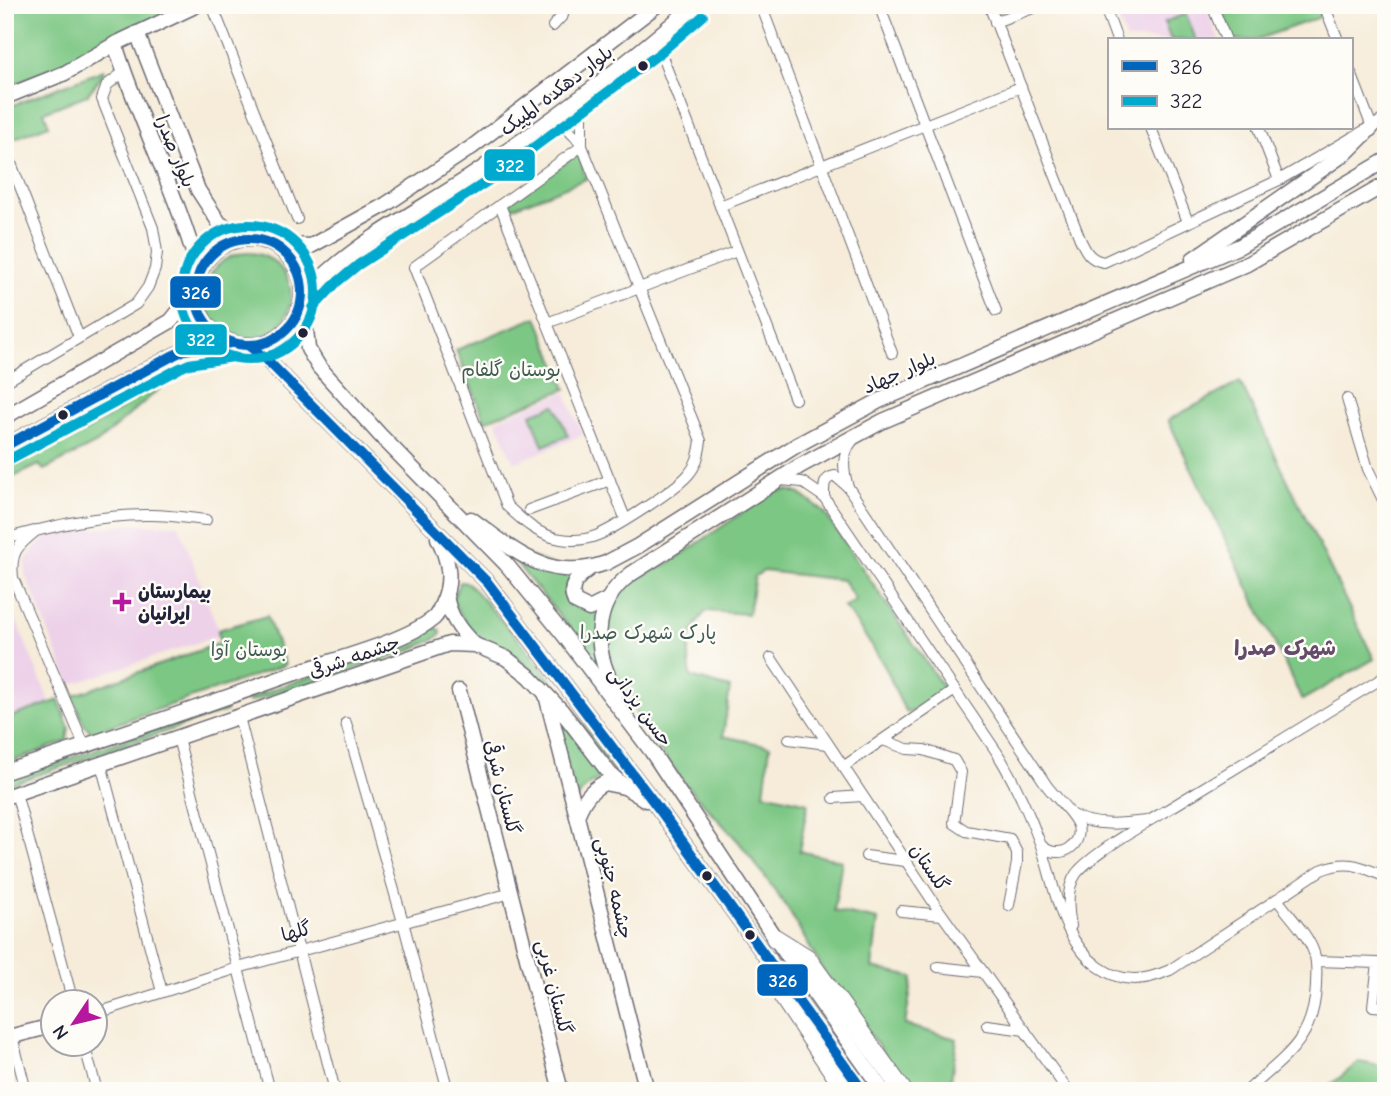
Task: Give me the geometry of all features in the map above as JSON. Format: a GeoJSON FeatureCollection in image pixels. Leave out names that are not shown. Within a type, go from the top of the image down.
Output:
{"type":"FeatureCollection","features":[{"type":"Feature","properties":{"kind":"highway"},"geometry":{"type":"LineString","coordinates":[[775,938],[807,958],[903,1091]]}},
{"type":"Feature","properties":{"kind":"highway"},"geometry":{"type":"LineString","coordinates":[[768,960],[783,998],[846,1091]]}},
{"type":"Feature","properties":{"kind":"street"},"geometry":{"type":"LineString","coordinates":[[5,97],[65,73],[115,44],[197,5]]}},
{"type":"Feature","properties":{"kind":"street"},"geometry":{"type":"LineString","coordinates":[[212,5],[297,219]]}},
{"type":"Feature","properties":{"kind":"street"},"geometry":{"type":"LineString","coordinates":[[554,26],[563,15],[559,5]]}},
{"type":"Feature","properties":{"kind":"street","name":"بلوار دهکده المپیک"},"geometry":{"type":"LineString","coordinates":[[272,244],[311,246],[385,205],[493,131],[657,5]]}},
{"type":"Feature","properties":{"kind":"street","name":"بلوار دهکده المپیک"},"geometry":{"type":"LineString","coordinates":[[303,299],[326,273],[350,254],[486,166],[547,122],[652,42],[694,5]]}},
{"type":"Feature","properties":{"kind":"street"},"geometry":{"type":"LineString","coordinates":[[754,5],[762,9],[892,352]]}},
{"type":"Feature","properties":{"kind":"street"},"geometry":{"type":"LineString","coordinates":[[879,5],[996,311]]}},
{"type":"Feature","properties":{"kind":"street"},"geometry":{"type":"LineString","coordinates":[[989,5],[1080,239],[1094,260],[1104,262],[1279,180],[1386,118]]}},
{"type":"Feature","properties":{"kind":"street"},"geometry":{"type":"LineString","coordinates":[[995,22],[1041,5]]}},
{"type":"Feature","properties":{"kind":"street"},"geometry":{"type":"LineString","coordinates":[[1104,5],[1116,38]]}},
{"type":"Feature","properties":{"kind":"street"},"geometry":{"type":"LineString","coordinates":[[1212,5],[1225,38]]}},
{"type":"Feature","properties":{"kind":"street"},"geometry":{"type":"LineString","coordinates":[[1324,5],[1337,38]]}},
{"type":"Feature","properties":{"kind":"street","name":"بلوار صدرا"},"geometry":{"type":"LineString","coordinates":[[137,33],[198,190],[220,224],[252,239]]}},
{"type":"Feature","properties":{"kind":"street","name":"بلوار صدرا"},"geometry":{"type":"LineString","coordinates":[[115,44],[187,231],[199,273]]}},
{"type":"Feature","properties":{"kind":"street"},"geometry":{"type":"LineString","coordinates":[[663,60],[795,398]]}},
{"type":"Feature","properties":{"kind":"street"},"geometry":{"type":"LineString","coordinates":[[5,382],[136,304],[148,287],[155,269],[157,252],[153,228],[102,99],[107,85],[124,72]]}},
{"type":"Feature","properties":{"kind":"street"},"geometry":{"type":"LineString","coordinates":[[1352,77],[1372,127]]}},
{"type":"Feature","properties":{"kind":"street"},"geometry":{"type":"LineString","coordinates":[[720,206],[1021,87]]}},
{"type":"Feature","properties":{"kind":"street"},"geometry":{"type":"LineString","coordinates":[[582,146],[582,116],[586,93]]}},
{"type":"Feature","properties":{"kind":"street"},"geometry":{"type":"LineString","coordinates":[[547,122],[563,126],[574,134],[582,146],[701,440],[698,461],[687,476],[599,534],[580,540],[562,540],[548,537],[526,524],[507,506],[414,267],[582,146]]}},
{"type":"Feature","properties":{"kind":"street"},"geometry":{"type":"LineString","coordinates":[[1164,280],[1347,152],[1372,127]]}},
{"type":"Feature","properties":{"kind":"street"},"geometry":{"type":"LineString","coordinates":[[1152,130],[1188,222]]}},
{"type":"Feature","properties":{"kind":"street"},"geometry":{"type":"LineString","coordinates":[[1260,130],[1279,180]]}},
{"type":"Feature","properties":{"kind":"street"},"geometry":{"type":"LineString","coordinates":[[5,148],[79,337]]}},
{"type":"Feature","properties":{"kind":"street","name":"بلوار جهاد"},"geometry":{"type":"LineString","coordinates":[[442,498],[535,563],[558,569],[590,568],[620,557],[838,421],[1250,240],[1386,160]]}},
{"type":"Feature","properties":{"kind":"street","name":"بلوار جهاد"},"geometry":{"type":"LineString","coordinates":[[607,600],[617,585],[631,574],[778,480],[861,432],[1247,264],[1386,184]]}},
{"type":"Feature","properties":{"kind":"street"},"geometry":{"type":"LineString","coordinates":[[500,205],[625,519]]}},
{"type":"Feature","properties":{"kind":"street"},"geometry":{"type":"LineString","coordinates":[[5,446],[185,350],[231,343],[249,346],[271,341],[290,328],[299,314],[303,299],[302,282],[296,266],[286,253],[272,244],[252,239],[235,240],[220,247],[207,259],[199,273],[197,307],[216,335],[231,343]]}},
{"type":"Feature","properties":{"kind":"street"},"geometry":{"type":"LineString","coordinates":[[547,323],[737,251]]}},
{"type":"Feature","properties":{"kind":"street"},"geometry":{"type":"LineString","coordinates":[[5,417],[171,321],[196,290]]}},
{"type":"Feature","properties":{"kind":"street","name":"حسن یزدانی"},"geometry":{"type":"LineString","coordinates":[[303,299],[308,349],[319,367],[379,434],[507,565],[563,634],[652,752],[775,938],[883,1091]]}},
{"type":"Feature","properties":{"kind":"street"},"geometry":{"type":"LineString","coordinates":[[249,346],[265,358],[488,583],[662,813],[863,1091]]}},
{"type":"Feature","properties":{"kind":"street"},"geometry":{"type":"LineString","coordinates":[[1347,399],[1368,469],[1386,506]]}},
{"type":"Feature","properties":{"kind":"street"},"geometry":{"type":"LineString","coordinates":[[848,487],[844,474],[844,458],[850,442],[861,432]]}},
{"type":"Feature","properties":{"kind":"street"},"geometry":{"type":"LineString","coordinates":[[824,497],[825,481],[829,477],[835,476],[848,487],[1047,786],[1071,814],[1078,827],[1077,839],[1070,848],[1061,853],[1050,852],[1040,844]]}},
{"type":"Feature","properties":{"kind":"street"},"geometry":{"type":"LineString","coordinates":[[529,510],[610,480]]}},
{"type":"Feature","properties":{"kind":"street"},"geometry":{"type":"LineString","coordinates":[[778,480],[802,482],[824,497],[955,690],[1008,770],[1040,844],[1066,926],[1076,947],[1110,975],[1130,980],[1151,979],[1170,970],[1321,870],[1337,864],[1354,864],[1386,877]]}},
{"type":"Feature","properties":{"kind":"street"},"geometry":{"type":"LineString","coordinates":[[5,539],[92,520],[132,516],[153,515],[206,520]]}},
{"type":"Feature","properties":{"kind":"street"},"geometry":{"type":"LineString","coordinates":[[37,530],[16,549],[11,562],[13,578],[85,747]]}},
{"type":"Feature","properties":{"kind":"street"},"geometry":{"type":"LineString","coordinates":[[435,531],[447,558],[447,606],[463,635],[475,646]]}},
{"type":"Feature","properties":{"kind":"street"},"geometry":{"type":"LineString","coordinates":[[590,568],[575,582],[571,590],[575,602],[589,609],[607,600]]}},
{"type":"Feature","properties":{"kind":"street"},"geometry":{"type":"LineString","coordinates":[[5,569],[13,578]]}},
{"type":"Feature","properties":{"kind":"street"},"geometry":{"type":"LineString","coordinates":[[446,595],[435,617],[445,620],[453,628],[453,638],[449,644]]}},
{"type":"Feature","properties":{"kind":"street"},"geometry":{"type":"LineString","coordinates":[[607,600],[600,626],[602,661],[612,686],[652,752]]}},
{"type":"Feature","properties":{"kind":"street","name":"چشمه شرقی"},"geometry":{"type":"LineString","coordinates":[[5,772],[85,747],[368,648],[435,617]]}},
{"type":"Feature","properties":{"kind":"street","name":"چشمه شرقی"},"geometry":{"type":"LineString","coordinates":[[11,795],[449,644],[475,646],[506,658],[529,676],[561,710],[610,774],[625,787],[639,793],[662,813]]}},
{"type":"Feature","properties":{"kind":"street","name":"گلستان"},"geometry":{"type":"LineString","coordinates":[[771,658],[942,915],[1068,1091]]}},
{"type":"Feature","properties":{"kind":"street"},"geometry":{"type":"LineString","coordinates":[[1076,947],[1069,916],[1070,889],[1076,875],[1100,854],[1150,820],[1386,676]]}},
{"type":"Feature","properties":{"kind":"street"},"geometry":{"type":"LineString","coordinates":[[843,768],[955,690]]}},
{"type":"Feature","properties":{"kind":"street","name":"گلستان شرقی"},"geometry":{"type":"LineString","coordinates":[[458,691],[511,893]]}},
{"type":"Feature","properties":{"kind":"street","name":"چشمه جنوبی"},"geometry":{"type":"LineString","coordinates":[[545,694],[647,1091]]}},
{"type":"Feature","properties":{"kind":"street"},"geometry":{"type":"LineString","coordinates":[[239,717],[335,1091]]}},
{"type":"Feature","properties":{"kind":"street"},"geometry":{"type":"LineString","coordinates":[[346,723],[403,922],[447,1091]]}},
{"type":"Feature","properties":{"kind":"street"},"geometry":{"type":"LineString","coordinates":[[178,738],[270,1091]]}},
{"type":"Feature","properties":{"kind":"street"},"geometry":{"type":"LineString","coordinates":[[789,739],[827,744]]}},
{"type":"Feature","properties":{"kind":"street"},"geometry":{"type":"LineString","coordinates":[[883,740],[907,749],[924,750],[954,760],[961,772],[954,823],[966,831],[1010,839],[1017,853],[1009,905]]}},
{"type":"Feature","properties":{"kind":"street"},"geometry":{"type":"LineString","coordinates":[[102,764],[163,992]]}},
{"type":"Feature","properties":{"kind":"street"},"geometry":{"type":"LineString","coordinates":[[577,816],[583,801],[593,789],[604,783],[625,787]]}},
{"type":"Feature","properties":{"kind":"street"},"geometry":{"type":"LineString","coordinates":[[11,795],[69,988]]}},
{"type":"Feature","properties":{"kind":"street"},"geometry":{"type":"LineString","coordinates":[[834,797],[862,796]]}},
{"type":"Feature","properties":{"kind":"street"},"geometry":{"type":"LineString","coordinates":[[1071,814],[1084,821],[1100,824],[1150,820]]}},
{"type":"Feature","properties":{"kind":"street"},"geometry":{"type":"LineString","coordinates":[[866,856],[905,861]]}},
{"type":"Feature","properties":{"kind":"street","name":"گلها"},"geometry":{"type":"LineString","coordinates":[[108,1010],[299,950],[511,893]]}},
{"type":"Feature","properties":{"kind":"street","name":"گلستان غربی"},"geometry":{"type":"LineString","coordinates":[[511,893],[561,1091]]}},
{"type":"Feature","properties":{"kind":"street"},"geometry":{"type":"LineString","coordinates":[[1247,1091],[1256,1087],[1304,1037],[1316,992],[1315,961],[1307,940],[1277,899]]}},
{"type":"Feature","properties":{"kind":"street"},"geometry":{"type":"LineString","coordinates":[[901,911],[942,915]]}},
{"type":"Feature","properties":{"kind":"street"},"geometry":{"type":"LineString","coordinates":[[1315,961],[1378,963],[1373,1006],[1386,1007]]}},
{"type":"Feature","properties":{"kind":"street"},"geometry":{"type":"LineString","coordinates":[[938,967],[983,972]]}},
{"type":"Feature","properties":{"kind":"street"},"geometry":{"type":"LineString","coordinates":[[987,1025],[1025,1030]]}},
{"type":"Feature","properties":{"kind":"street"},"geometry":{"type":"LineString","coordinates":[[26,1091],[9,1037],[38,1030]]}},
{"type":"Feature","properties":{"kind":"street"},"geometry":{"type":"LineString","coordinates":[[88,1058],[97,1091]]}},
{"type":"Feature","properties":{"kind":"shaded area"},"geometry":{"type":"Polygon","coordinates":[[[1113,5],[1205,5],[1218,38],[1125,38],[1113,5]]]}},
{"type":"Feature","properties":{"kind":"shaded area"},"geometry":{"type":"Polygon","coordinates":[[[565,392],[583,435],[514,463],[496,420],[565,392]]]}},
{"type":"Feature","properties":{"kind":"shaded area","name":"بیمارستان ایرانیان"},"geometry":{"type":"Polygon","coordinates":[[[129,524],[179,525],[220,635],[70,685],[25,574],[26,560],[37,545],[52,534],[129,524]]]}},
{"type":"Feature","properties":{"kind":"shaded area"},"geometry":{"type":"Polygon","coordinates":[[[5,593],[50,703],[5,718],[5,593]]]}},
{"type":"Feature","properties":{"kind":"green space"},"geometry":{"type":"Polygon","coordinates":[[[5,5],[191,5],[89,55],[5,88],[5,5]]]}},
{"type":"Feature","properties":{"kind":"green space"},"geometry":{"type":"Polygon","coordinates":[[[1220,5],[1317,5],[1321,17],[1261,38],[1232,38],[1220,5]]]}},
{"type":"Feature","properties":{"kind":"green space"},"geometry":{"type":"Polygon","coordinates":[[[1186,14],[1195,38],[1170,38],[1164,22],[1186,14]]]}},
{"type":"Feature","properties":{"kind":"green space"},"geometry":{"type":"Polygon","coordinates":[[[104,70],[104,74],[87,95],[44,112],[49,125],[8,141],[5,108],[104,70]]]}},
{"type":"Feature","properties":{"kind":"green space"},"geometry":{"type":"Polygon","coordinates":[[[579,153],[586,179],[509,209],[509,202],[579,153]]]}},
{"type":"Feature","properties":{"kind":"green space"},"geometry":{"type":"Polygon","coordinates":[[[248,253],[272,260],[284,272],[291,296],[284,320],[272,332],[248,339],[224,332],[212,320],[205,296],[212,272],[224,260],[248,253]]]}},
{"type":"Feature","properties":{"kind":"green space","name":"بوستان گلفام"},"geometry":{"type":"Polygon","coordinates":[[[537,317],[566,389],[485,421],[456,350],[537,317]]]}},
{"type":"Feature","properties":{"kind":"green space"},"geometry":{"type":"Polygon","coordinates":[[[183,368],[97,443],[44,470],[39,465],[5,481],[5,457],[57,446],[120,409],[163,375],[183,368]]]}},
{"type":"Feature","properties":{"kind":"green space"},"geometry":{"type":"Polygon","coordinates":[[[1240,382],[1374,659],[1302,700],[1168,420],[1240,382]]]}},
{"type":"Feature","properties":{"kind":"green space"},"geometry":{"type":"Polygon","coordinates":[[[555,405],[568,436],[543,446],[531,414],[555,405]]]}},
{"type":"Feature","properties":{"kind":"green space","name":"پارک شهرک صدرا"},"geometry":{"type":"Polygon","coordinates":[[[788,490],[800,494],[824,512],[943,687],[926,703],[907,713],[885,667],[844,607],[856,601],[843,580],[764,571],[755,576],[748,614],[706,611],[695,626],[690,642],[691,677],[730,688],[723,736],[770,746],[764,793],[808,803],[799,851],[842,861],[834,911],[878,920],[872,968],[913,977],[905,1025],[957,1039],[950,1086],[967,1091],[911,1091],[824,972],[789,911],[766,878],[738,841],[687,786],[655,744],[607,664],[606,621],[618,595],[633,580],[669,563],[774,491],[788,490]]]}},
{"type":"Feature","properties":{"kind":"green space"},"geometry":{"type":"Polygon","coordinates":[[[504,548],[577,573],[567,589],[601,609],[601,672],[576,636],[504,548]]]}},
{"type":"Feature","properties":{"kind":"green space"},"geometry":{"type":"Polygon","coordinates":[[[460,582],[468,583],[528,650],[617,770],[613,772],[538,675],[507,649],[473,635],[452,601],[460,582]]]}},
{"type":"Feature","properties":{"kind":"green space","name":"بوستان آوا"},"geometry":{"type":"Polygon","coordinates":[[[267,616],[285,665],[96,731],[90,731],[84,724],[72,696],[220,643],[218,630],[267,616]]]}},
{"type":"Feature","properties":{"kind":"green space"},"geometry":{"type":"Polygon","coordinates":[[[432,626],[440,630],[441,634],[409,650],[249,702],[247,698],[410,643],[432,626]]]}},
{"type":"Feature","properties":{"kind":"green space"},"geometry":{"type":"Polygon","coordinates":[[[59,700],[69,728],[67,741],[5,764],[5,719],[59,700]]]}},
{"type":"Feature","properties":{"kind":"green space"},"geometry":{"type":"Polygon","coordinates":[[[551,704],[607,778],[589,785],[577,800],[551,704]]]}},
{"type":"Feature","properties":{"kind":"green space"},"geometry":{"type":"Polygon","coordinates":[[[224,706],[226,711],[5,786],[5,780],[224,706]]]}},
{"type":"Feature","properties":{"kind":"green space"},"geometry":{"type":"Polygon","coordinates":[[[1359,1062],[1386,1067],[1386,1091],[1323,1091],[1359,1062]]]}},
{"type":"Feature","properties":{"kind":"transit line","name":"322"},"geometry":{"type":"LineString","coordinates":[[313,308],[336,283],[358,265],[494,177],[660,53],[703,16]]}},
{"type":"Feature","properties":{"kind":"transit line","name":"322"},"geometry":{"type":"LineString","coordinates":[[249,225],[275,230],[297,244],[311,266],[316,292],[311,318],[297,340],[275,354],[249,359],[223,354],[201,340],[187,318],[182,292],[187,266],[201,244],[223,230],[249,225]]}},
{"type":"Feature","properties":{"kind":"transit line","name":"326"},"geometry":{"type":"LineString","coordinates":[[249,239],[269,243],[287,254],[298,272],[302,292],[298,312],[287,330],[269,341],[249,345],[229,341],[211,330],[200,312],[196,292],[200,272],[211,254],[229,243],[249,239]]}},
{"type":"Feature","properties":{"kind":"transit line","name":"326"},"geometry":{"type":"LineString","coordinates":[[5,446],[174,355],[185,350],[231,343]]}},
{"type":"Feature","properties":{"kind":"transit line","name":"326"},"geometry":{"type":"LineString","coordinates":[[249,346],[265,358],[488,583],[662,813],[863,1091]]}},
{"type":"Feature","properties":{"kind":"transit line","name":"322"},"geometry":{"type":"LineString","coordinates":[[12,458],[180,368],[233,357]]}},
{"type":"Feature","properties":{"kind":"place","name":"بیمارستان ایرانیان"},"geometry":{"type":"Point","coordinates":[122,602]}},
{"type":"Feature","properties":{"kind":"district","name":"شهرک صدرا"},"geometry":{"type":"Point","coordinates":[1285,648]}}]}
